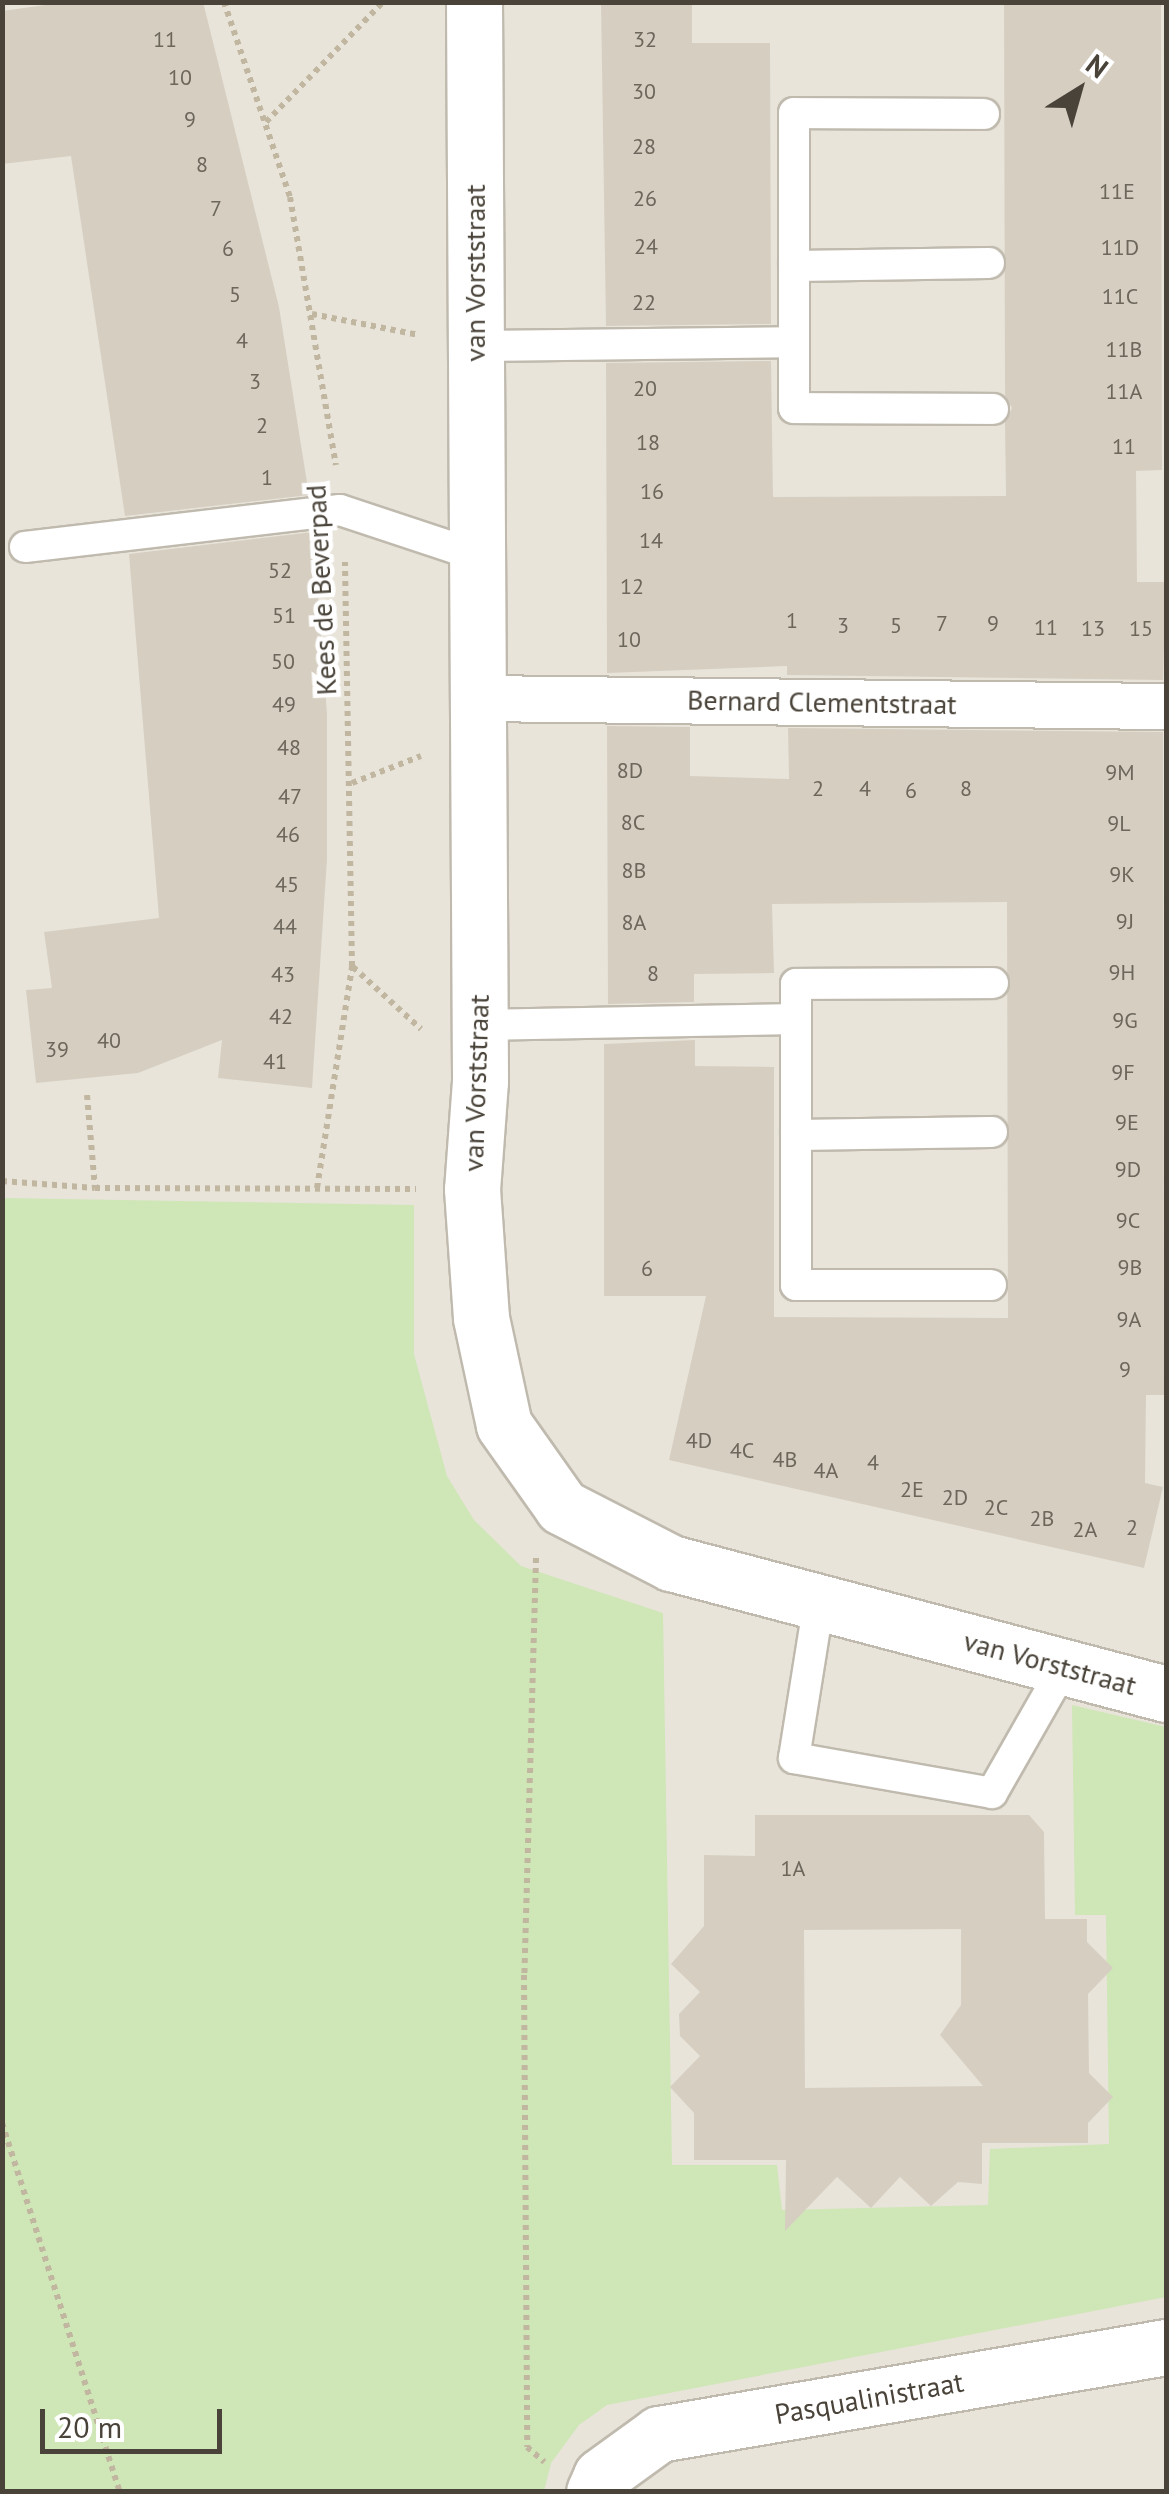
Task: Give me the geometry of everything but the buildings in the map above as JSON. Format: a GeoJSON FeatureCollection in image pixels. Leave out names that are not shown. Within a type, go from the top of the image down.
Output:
{"type":"FeatureCollection","features":[{"type":"Feature","properties":{"kind":"street","name":"van Vorststraat"},"geometry":{"type":"LineString","coordinates":[[474,2],[480,1025],[472,1189],[481,1318],[504,1425],[562,1506],[671,1563],[1166,1694]]}},
{"type":"Feature","properties":{"kind":"street","name":"Bernard Clementstraat"},"geometry":{"type":"LineString","coordinates":[[478,698],[1166,706]]}},
{"type":"Feature","properties":{"kind":"street","name":"Pasqualinistraat"},"geometry":{"type":"LineString","coordinates":[[598,2484],[659,2434],[1166,2347]]}},
{"type":"Feature","properties":{"kind":"lane"},"geometry":{"type":"LineString","coordinates":[[984,114],[794,113],[794,408],[992,409]]}},
{"type":"Feature","properties":{"kind":"lane"},"geometry":{"type":"LineString","coordinates":[[794,266],[988,263]]}},
{"type":"Feature","properties":{"kind":"lane"},"geometry":{"type":"LineString","coordinates":[[476,346],[794,342]]}},
{"type":"Feature","properties":{"kind":"lane"},"geometry":{"type":"LineString","coordinates":[[25,546],[340,510],[476,555]]}},
{"type":"Feature","properties":{"kind":"lane"},"geometry":{"type":"LineString","coordinates":[[991,1284],[796,1285],[796,984],[993,983]]}},
{"type":"Feature","properties":{"kind":"lane"},"geometry":{"type":"LineString","coordinates":[[480,1025],[796,1019]]}},
{"type":"Feature","properties":{"kind":"lane"},"geometry":{"type":"LineString","coordinates":[[796,1135],[992,1132]]}},
{"type":"Feature","properties":{"kind":"lane"},"geometry":{"type":"LineString","coordinates":[[819,1602],[794,1758],[992,1793],[1064,1667]]}},
{"type":"Feature","properties":{"kind":"path","name":"Kees de Beverpad"},"geometry":{"type":"LineString","coordinates":[[224,2],[290,197],[312,314],[340,510],[348,610],[352,966],[316,1188]]}},
{"type":"Feature","properties":{"kind":"path"},"geometry":{"type":"LineString","coordinates":[[266,122],[383,2]]}},
{"type":"Feature","properties":{"kind":"path"},"geometry":{"type":"LineString","coordinates":[[312,314],[476,346]]}},
{"type":"Feature","properties":{"kind":"path"},"geometry":{"type":"LineString","coordinates":[[87,1095],[95,1188]]}},
{"type":"Feature","properties":{"kind":"path"},"geometry":{"type":"LineString","coordinates":[[2,1181],[95,1188],[472,1189]]}},
{"type":"Feature","properties":{"kind":"path"},"geometry":{"type":"LineString","coordinates":[[538,1474],[524,1975],[527,2447],[555,2472],[598,2484]]}},
{"type":"Feature","properties":{"kind":"path"},"geometry":{"type":"LineString","coordinates":[[2,2123],[120,2492]]}},
{"type":"Feature","properties":{"kind":"shaded area"},"geometry":{"type":"Polygon","coordinates":[[[3,3],[1166,3],[1166,2491],[3,2491],[3,3]]]}},
{"type":"Feature","properties":{"kind":"green space"},"geometry":{"type":"Polygon","coordinates":[[[3,1198],[414,1205],[414,1354],[447,1476],[474,1520],[521,1566],[663,1613],[672,2165],[777,2165],[782,2210],[988,2205],[990,2149],[1109,2144],[1106,1915],[1075,1915],[1072,1705],[1166,1727],[1166,2297],[607,2405],[579,2425],[551,2463],[544,2491],[3,2492],[3,1198]]]}}]}
